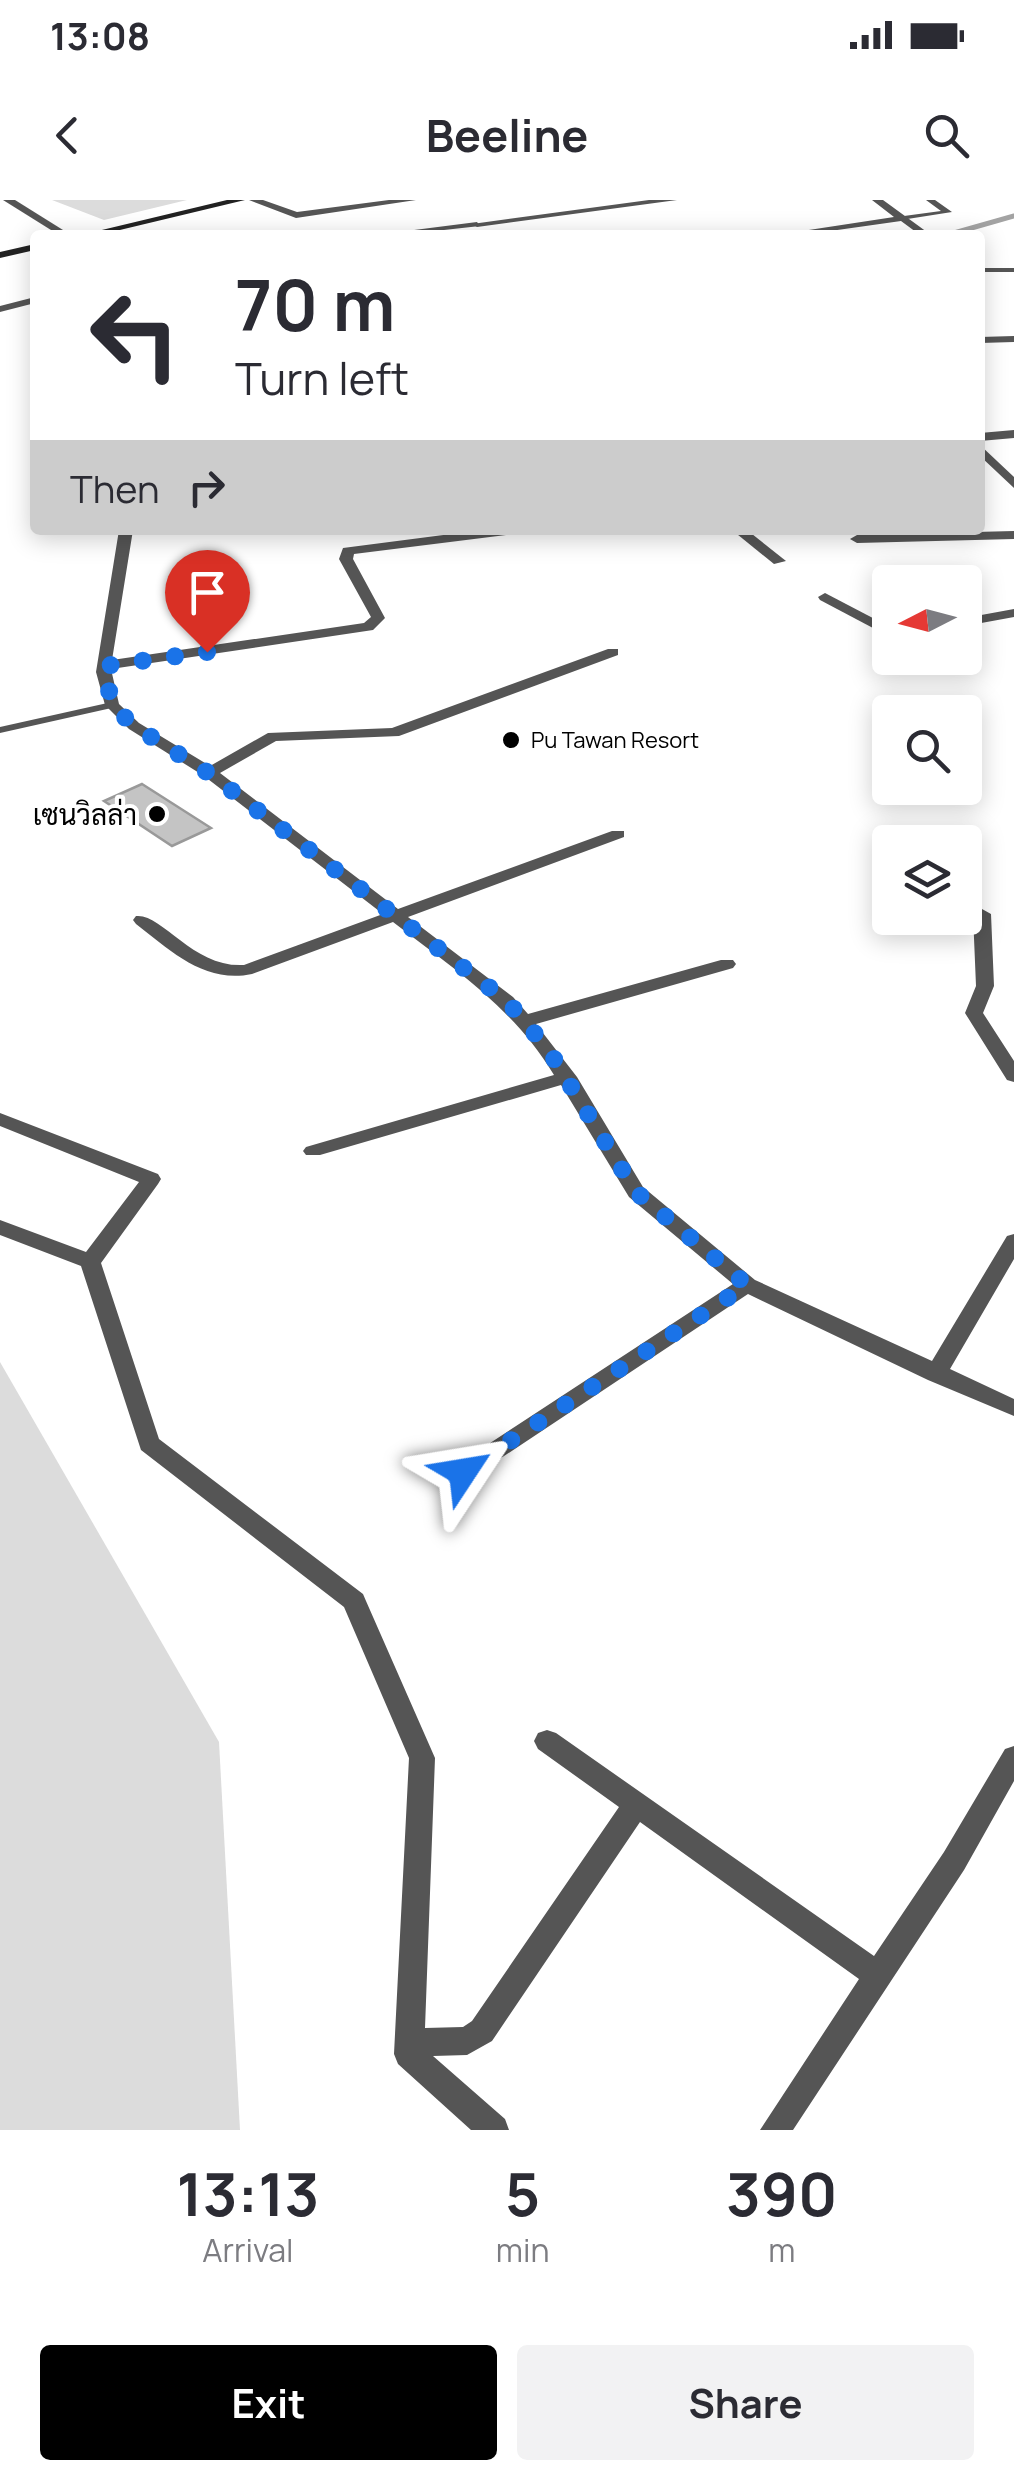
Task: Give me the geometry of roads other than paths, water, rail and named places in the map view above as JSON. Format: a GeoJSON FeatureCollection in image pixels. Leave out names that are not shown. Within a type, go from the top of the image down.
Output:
{"type":"FeatureCollection","features":[{"type":"Feature","properties":{"kind":"main road"},"geometry":{"type":"LineString","coordinates":[[108,230],[240,200]]}},
{"type":"Feature","properties":{"kind":"main road"},"geometry":{"type":"LineString","coordinates":[[0,255],[30,248]]}},
{"type":"Feature","properties":{"kind":"street"},"geometry":{"type":"LineString","coordinates":[[8,200],[58,230]]}},
{"type":"Feature","properties":{"kind":"street"},"geometry":{"type":"LineString","coordinates":[[254,200],[296,215],[411,200]]}},
{"type":"Feature","properties":{"kind":"street"},"geometry":{"type":"LineString","coordinates":[[477,224],[672,200]]}},
{"type":"Feature","properties":{"kind":"street"},"geometry":{"type":"LineString","coordinates":[[878,200],[920,230]]}},
{"type":"Feature","properties":{"kind":"street"},"geometry":{"type":"LineString","coordinates":[[0,210],[22,206]]}},
{"type":"Feature","properties":{"kind":"street"},"geometry":{"type":"LineString","coordinates":[[817,230],[904,218]]}},
{"type":"Feature","properties":{"kind":"street"},"geometry":{"type":"LineString","coordinates":[[0,309],[30,301]]}},
{"type":"Feature","properties":{"kind":"street"},"geometry":{"type":"LineString","coordinates":[[985,340],[1014,339]]}},
{"type":"Feature","properties":{"kind":"street"},"geometry":{"type":"LineString","coordinates":[[985,437],[1014,434]]}},
{"type":"Feature","properties":{"kind":"street"},"geometry":{"type":"LineString","coordinates":[[985,454],[1014,484]]}},
{"type":"Feature","properties":{"kind":"street"},"geometry":{"type":"LineString","coordinates":[[997,467],[1014,465]]}},
{"type":"Feature","properties":{"kind":"street"},"geometry":{"type":"LineString","coordinates":[[125,535],[104,666],[112,705],[134,726],[210,774],[507,1001],[567,1077],[636,1192],[747,1285],[1014,1408]]}},
{"type":"Feature","properties":{"kind":"street"},"geometry":{"type":"LineString","coordinates":[[104,666],[368,627],[378,618],[346,559],[348,552],[476,535]]}},
{"type":"Feature","properties":{"kind":"street"},"geometry":{"type":"LineString","coordinates":[[745,535],[778,561]]}},
{"type":"Feature","properties":{"kind":"street"},"geometry":{"type":"LineString","coordinates":[[858,538],[1014,535]]}},
{"type":"Feature","properties":{"kind":"street"},"geometry":{"type":"LineString","coordinates":[[825,597],[872,623]]}},
{"type":"Feature","properties":{"kind":"street"},"geometry":{"type":"LineString","coordinates":[[982,619],[1014,613]]}},
{"type":"Feature","properties":{"kind":"street"},"geometry":{"type":"LineString","coordinates":[[210,774],[272,736],[394,732],[613,652]]}},
{"type":"Feature","properties":{"kind":"street"},"geometry":{"type":"LineString","coordinates":[[142,920],[209,970],[226,974],[398,917],[618,834]]}},
{"type":"Feature","properties":{"kind":"street"},"geometry":{"type":"LineString","coordinates":[[982,914],[985,986],[974,1013],[1014,1076]]}},
{"type":"Feature","properties":{"kind":"street"},"geometry":{"type":"LineString","coordinates":[[525,1021],[727,964]]}},
{"type":"Feature","properties":{"kind":"street"},"geometry":{"type":"LineString","coordinates":[[313,1151],[567,1077]]}},
{"type":"Feature","properties":{"kind":"street"},"geometry":{"type":"LineString","coordinates":[[0,1119],[151,1179],[90,1262]]}},
{"type":"Feature","properties":{"kind":"street"},"geometry":{"type":"LineString","coordinates":[[0,1227],[90,1262]]}},
{"type":"Feature","properties":{"kind":"street"},"geometry":{"type":"LineString","coordinates":[[936,1374],[1014,1241]]}},
{"type":"Feature","properties":{"kind":"street"},"geometry":{"type":"LineString","coordinates":[[90,1262],[149,1444],[354,1601],[422,1758],[409,2054],[494,2130]]}},
{"type":"Feature","properties":{"kind":"street"},"geometry":{"type":"LineString","coordinates":[[463,1472],[747,1285]]}},
{"type":"Feature","properties":{"kind":"street"},"geometry":{"type":"LineString","coordinates":[[547,1741],[877,1975]]}},
{"type":"Feature","properties":{"kind":"street"},"geometry":{"type":"LineString","coordinates":[[775,2130],[954,1862],[1014,1757]]}},
{"type":"Feature","properties":{"kind":"street"},"geometry":{"type":"LineString","coordinates":[[410,2042],[467,2041],[482,2031],[637,1804]]}},
{"type":"Feature","properties":{"kind":"lane"},"geometry":{"type":"LineString","coordinates":[[904,218],[948,212],[930,200]]}},
{"type":"Feature","properties":{"kind":"lane"},"geometry":{"type":"LineString","coordinates":[[424,230],[477,224]]}},
{"type":"Feature","properties":{"kind":"lane"},"geometry":{"type":"LineString","coordinates":[[985,270],[1014,270]]}},
{"type":"Feature","properties":{"kind":"lane"},"geometry":{"type":"LineString","coordinates":[[0,730],[112,705]]}},
{"type":"Feature","properties":{"kind":"waterway"},"geometry":{"type":"LineString","coordinates":[[965,230],[1014,216]]}},
{"type":"Feature","properties":{"kind":"place","name":"Pu Tawan Resort"},"geometry":{"type":"Point","coordinates":[511,740]}},
{"type":"Feature","properties":{"kind":"place","name":"เซนวิลล่า"},"geometry":{"type":"Point","coordinates":[157,814]}}]}
